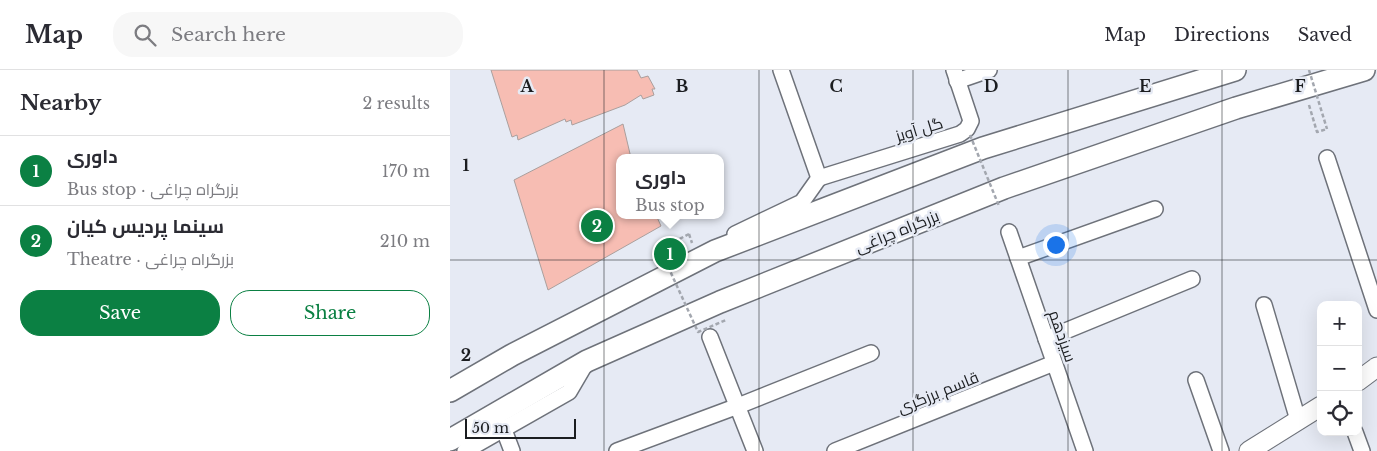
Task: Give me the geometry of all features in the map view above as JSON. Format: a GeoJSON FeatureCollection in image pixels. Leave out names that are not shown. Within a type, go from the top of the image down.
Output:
{"type":"FeatureCollection","features":[{"type":"Feature","properties":{"kind":"highway"},"geometry":{"type":"LineString","coordinates":[[450,390],[721,244],[983,148],[1235,70]]}},
{"type":"Feature","properties":{"kind":"highway","name":"بزرگراه چراغی"},"geometry":{"type":"LineString","coordinates":[[450,440],[587,361],[720,302],[1004,188],[1236,108],[1306,79],[1364,70]]}},
{"type":"Feature","properties":{"kind":"main road"},"geometry":{"type":"LineString","coordinates":[[1362,378],[1377,368]]}},
{"type":"Feature","properties":{"kind":"main road"},"geometry":{"type":"LineString","coordinates":[[1249,451],[1317,408]]}},
{"type":"Feature","properties":{"kind":"street"},"geometry":{"type":"LineString","coordinates":[[721,244],[802,202],[819,178],[781,70]]}},
{"type":"Feature","properties":{"kind":"street"},"geometry":{"type":"LineString","coordinates":[[955,76],[989,70]]}},
{"type":"Feature","properties":{"kind":"street","name":"گل آویز"},"geometry":{"type":"LineString","coordinates":[[819,178],[960,134],[968,129],[971,121],[955,76]]}},
{"type":"Feature","properties":{"kind":"street"},"geometry":{"type":"LineString","coordinates":[[1327,158],[1377,310]]}},
{"type":"Feature","properties":{"kind":"street"},"geometry":{"type":"LineString","coordinates":[[1018,258],[1155,209]]}},
{"type":"Feature","properties":{"kind":"street","name":"سیزدهم"},"geometry":{"type":"LineString","coordinates":[[1009,232],[1085,451]]}},
{"type":"Feature","properties":{"kind":"street"},"geometry":{"type":"LineString","coordinates":[[1046,338],[1192,279]]}},
{"type":"Feature","properties":{"kind":"street"},"geometry":{"type":"LineString","coordinates":[[1264,305],[1298,420]]}},
{"type":"Feature","properties":{"kind":"street"},"geometry":{"type":"LineString","coordinates":[[710,337],[755,451]]}},
{"type":"Feature","properties":{"kind":"street"},"geometry":{"type":"LineString","coordinates":[[617,451],[738,406],[871,353]]}},
{"type":"Feature","properties":{"kind":"street"},"geometry":{"type":"LineString","coordinates":[[465,451],[569,392],[587,361]]}},
{"type":"Feature","properties":{"kind":"street","name":"قاسم برزگری"},"geometry":{"type":"LineString","coordinates":[[834,451],[1054,363]]}},
{"type":"Feature","properties":{"kind":"street"},"geometry":{"type":"LineString","coordinates":[[1196,380],[1221,451]]}},
{"type":"Feature","properties":{"kind":"street"},"geometry":{"type":"LineString","coordinates":[[504,430],[511,448]]}},
{"type":"Feature","properties":{"kind":"street"},"geometry":{"type":"LineString","coordinates":[[1356,436],[1362,451]]}},
{"type":"Feature","properties":{"kind":"path"},"geometry":{"type":"LineString","coordinates":[[1306,79],[1327,129],[1317,132],[1306,79]]}},
{"type":"Feature","properties":{"kind":"path"},"geometry":{"type":"LineString","coordinates":[[970,135],[999,206]]}},
{"type":"Feature","properties":{"kind":"path"},"geometry":{"type":"LineString","coordinates":[[689,234],[660,249],[698,332],[726,320]]}},
{"type":"Feature","properties":{"kind":"building"},"geometry":{"type":"Polygon","coordinates":[[[491,70],[637,70],[641,78],[648,76],[655,89],[652,89],[654,95],[643,99],[641,95],[625,105],[572,125],[571,120],[566,122],[565,119],[518,140],[517,135],[512,137],[491,70]]]}},
{"type":"Feature","properties":{"kind":"building"},"geometry":{"type":"Polygon","coordinates":[[[623,124],[630,154],[616,154],[616,219],[658,219],[661,226],[548,290],[514,180],[623,124]]]}},
{"type":"Feature","properties":{"kind":"place","name":"سینما پردیس کیان"},"geometry":{"type":"Point","coordinates":[597,226]}},
{"type":"Feature","properties":{"kind":"place","name":"داوری"},"geometry":{"type":"Point","coordinates":[670,254]}}]}
